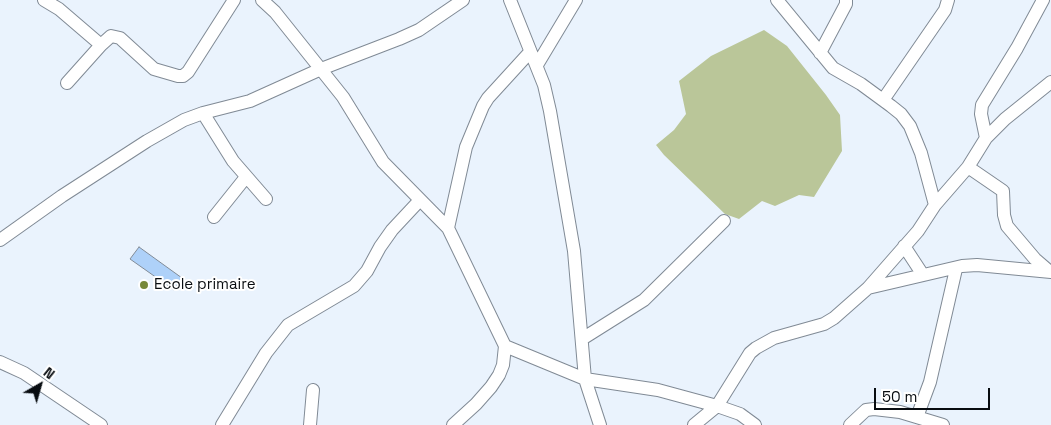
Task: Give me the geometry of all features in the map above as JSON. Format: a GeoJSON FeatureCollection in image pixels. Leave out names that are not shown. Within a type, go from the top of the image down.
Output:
{"type":"FeatureCollection","features":[{"type":"Feature","properties":{"kind":"street"},"geometry":{"type":"LineString","coordinates":[[44,0],[59,9],[101,45]]}},
{"type":"Feature","properties":{"kind":"street"},"geometry":{"type":"LineString","coordinates":[[68,83],[111,36],[120,38],[154,69],[183,76],[188,72],[234,0]]}},
{"type":"Feature","properties":{"kind":"street"},"geometry":{"type":"LineString","coordinates":[[262,0],[275,12],[343,97],[370,144],[383,162],[448,228],[505,346],[502,369],[491,387],[453,425]]}},
{"type":"Feature","properties":{"kind":"street"},"geometry":{"type":"LineString","coordinates":[[0,240],[62,196],[147,141],[184,120],[250,101],[321,69],[419,30],[463,0]]}},
{"type":"Feature","properties":{"kind":"street"},"geometry":{"type":"LineString","coordinates":[[510,0],[544,84],[550,111],[574,251],[585,379],[600,425]]}},
{"type":"Feature","properties":{"kind":"street"},"geometry":{"type":"LineString","coordinates":[[537,65],[576,0]]}},
{"type":"Feature","properties":{"kind":"street"},"geometry":{"type":"LineString","coordinates":[[777,0],[834,68],[861,84],[901,114],[910,126],[921,153],[934,205]]}},
{"type":"Feature","properties":{"kind":"street"},"geometry":{"type":"LineString","coordinates":[[820,53],[846,4],[846,0]]}},
{"type":"Feature","properties":{"kind":"street"},"geometry":{"type":"LineString","coordinates":[[883,100],[945,10],[948,0]]}},
{"type":"Feature","properties":{"kind":"street"},"geometry":{"type":"LineString","coordinates":[[986,138],[981,114],[982,105],[1017,48],[1043,0]]}},
{"type":"Feature","properties":{"kind":"street"},"geometry":{"type":"LineString","coordinates":[[448,228],[466,147],[482,106],[530,52]]}},
{"type":"Feature","properties":{"kind":"street"},"geometry":{"type":"LineString","coordinates":[[694,425],[716,406],[750,353],[756,348],[774,338],[824,324],[834,318],[868,288],[918,232],[934,205],[968,167],[986,138],[1004,119],[1051,82]]}},
{"type":"Feature","properties":{"kind":"street"},"geometry":{"type":"LineString","coordinates":[[203,113],[233,162],[266,199]]}},
{"type":"Feature","properties":{"kind":"street"},"geometry":{"type":"LineString","coordinates":[[968,167],[1003,191],[1004,215],[1007,226],[1050,272]]}},
{"type":"Feature","properties":{"kind":"street"},"geometry":{"type":"LineString","coordinates":[[214,217],[246,176]]}},
{"type":"Feature","properties":{"kind":"street"},"geometry":{"type":"LineString","coordinates":[[222,425],[266,353],[288,325],[354,286],[367,270],[392,230],[420,200]]}},
{"type":"Feature","properties":{"kind":"street"},"geometry":{"type":"LineString","coordinates":[[582,339],[644,300],[724,222]]}},
{"type":"Feature","properties":{"kind":"street"},"geometry":{"type":"LineString","coordinates":[[904,246],[923,275]]}},
{"type":"Feature","properties":{"kind":"street"},"geometry":{"type":"LineString","coordinates":[[868,288],[956,269],[962,266],[977,265],[1050,272]]}},
{"type":"Feature","properties":{"kind":"street"},"geometry":{"type":"LineString","coordinates":[[917,417],[932,373],[956,269]]}},
{"type":"Feature","properties":{"kind":"street"},"geometry":{"type":"LineString","coordinates":[[505,346],[585,379],[658,390],[740,414],[755,425]]}},
{"type":"Feature","properties":{"kind":"street"},"geometry":{"type":"LineString","coordinates":[[0,362],[24,373],[101,425]]}},
{"type":"Feature","properties":{"kind":"street"},"geometry":{"type":"LineString","coordinates":[[310,425],[314,390]]}},
{"type":"Feature","properties":{"kind":"street"},"geometry":{"type":"LineString","coordinates":[[850,425],[870,409],[900,412],[943,425]]}},
{"type":"Feature","properties":{"kind":"green space"},"geometry":{"type":"Polygon","coordinates":[[[764,30],[787,46],[840,115],[842,151],[814,197],[799,195],[775,206],[762,201],[739,219],[725,214],[656,145],[674,130],[686,114],[679,81],[711,56],[764,30]]]}},
{"type":"Feature","properties":{"kind":"building"},"geometry":{"type":"Polygon","coordinates":[[[139,247],[182,278],[174,290],[130,259],[139,247]]]}},
{"type":"Feature","properties":{"kind":"place","name":"Ecole primaire"},"geometry":{"type":"Point","coordinates":[144,285]}}]}
